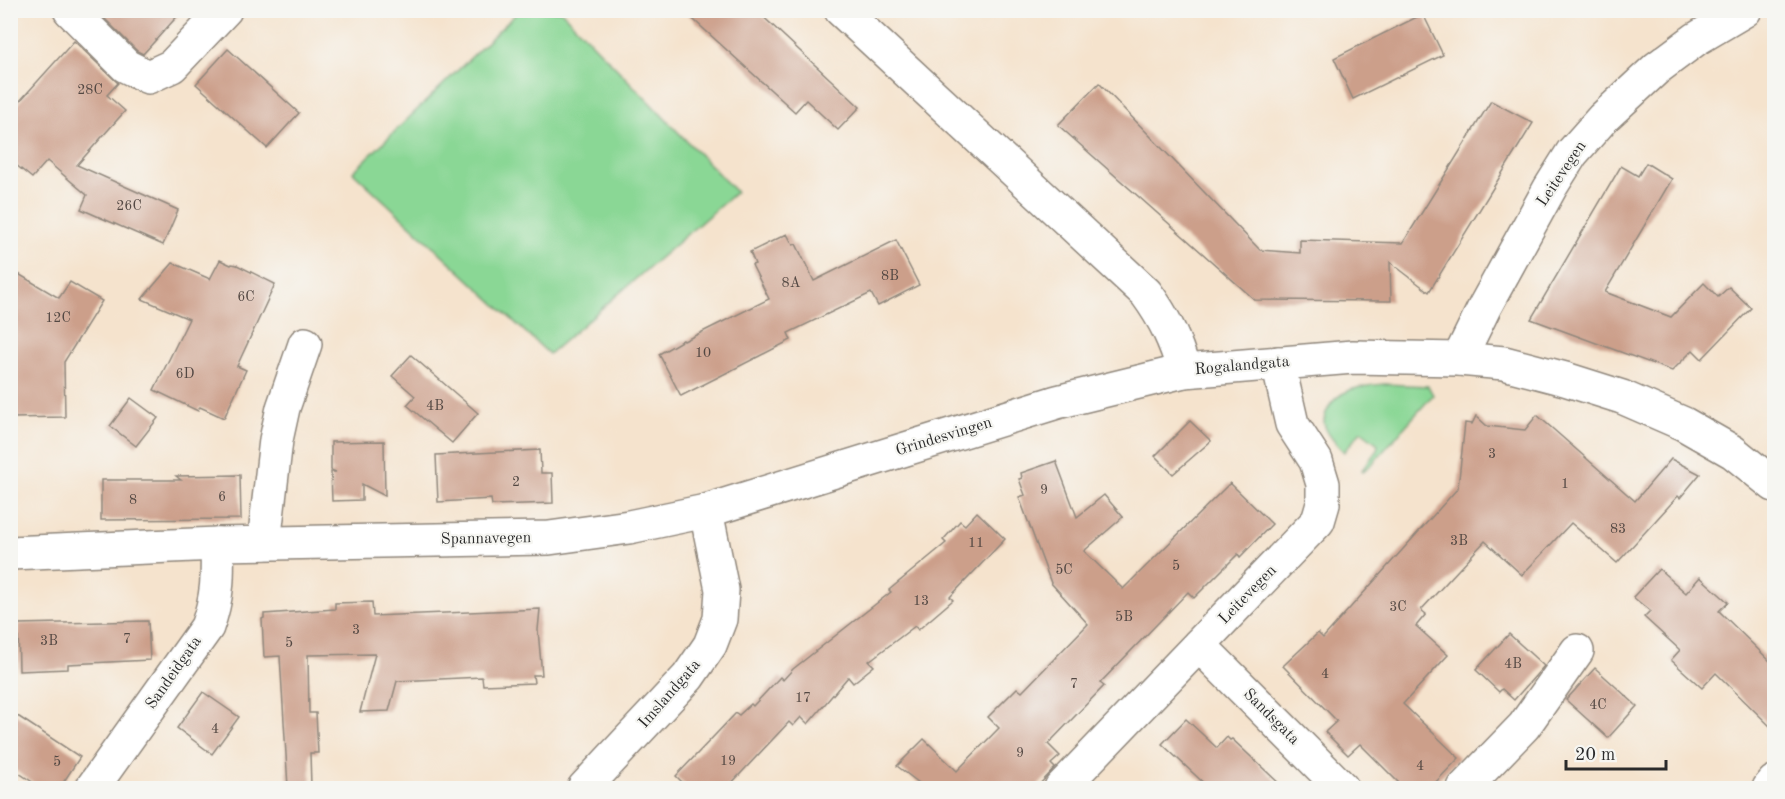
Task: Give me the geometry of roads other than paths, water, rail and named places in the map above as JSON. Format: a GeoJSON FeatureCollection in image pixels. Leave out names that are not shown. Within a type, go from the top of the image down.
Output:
{"type":"FeatureCollection","features":[{"type":"Feature","properties":{"kind":"street"},"geometry":{"type":"LineString","coordinates":[[70,10],[126,66],[148,77],[172,66],[225,10]]}},
{"type":"Feature","properties":{"kind":"street","name":"Rogalandgata"},"geometry":{"type":"LineString","coordinates":[[841,10],[1146,293],[1164,318],[1176,344],[1184,371],[1353,357],[1459,358],[1504,363],[1622,397],[1684,424],[1733,452],[1774,485]]}},
{"type":"Feature","properties":{"kind":"street","name":"Leitevegen"},"geometry":{"type":"LineString","coordinates":[[1459,358],[1485,306],[1572,153],[1603,118],[1657,68],[1696,39],[1745,10]]}},
{"type":"Feature","properties":{"kind":"street"},"geometry":{"type":"LineString","coordinates":[[264,543],[276,440],[283,408],[305,344]]}},
{"type":"Feature","properties":{"kind":"street","name":"Leitevegen"},"geometry":{"type":"LineString","coordinates":[[1061,789],[1318,521],[1323,504],[1323,484],[1316,461],[1292,424],[1278,363]]}},
{"type":"Feature","properties":{"kind":"street","name":"Grindesvingen"},"geometry":{"type":"LineString","coordinates":[[706,511],[1058,402],[1184,371]]}},
{"type":"Feature","properties":{"kind":"street","name":"Spannavegen"},"geometry":{"type":"LineString","coordinates":[[10,553],[217,544],[549,538],[629,527],[706,511]]}},
{"type":"Feature","properties":{"kind":"street","name":"Imslandgata"},"geometry":{"type":"LineString","coordinates":[[584,789],[688,677],[710,645],[720,619],[722,590],[706,511]]}},
{"type":"Feature","properties":{"kind":"street","name":"Sandeidgata"},"geometry":{"type":"LineString","coordinates":[[92,789],[207,627],[214,607],[219,579],[217,544]]}},
{"type":"Feature","properties":{"kind":"street","name":"Sandsgata"},"geometry":{"type":"LineString","coordinates":[[1199,645],[1342,789]]}},
{"type":"Feature","properties":{"kind":"street"},"geometry":{"type":"LineString","coordinates":[[1464,789],[1524,726],[1577,651]]}},
{"type":"Feature","properties":{"kind":"street"},"geometry":{"type":"LineString","coordinates":[[1770,789],[1774,782]]}}]}
